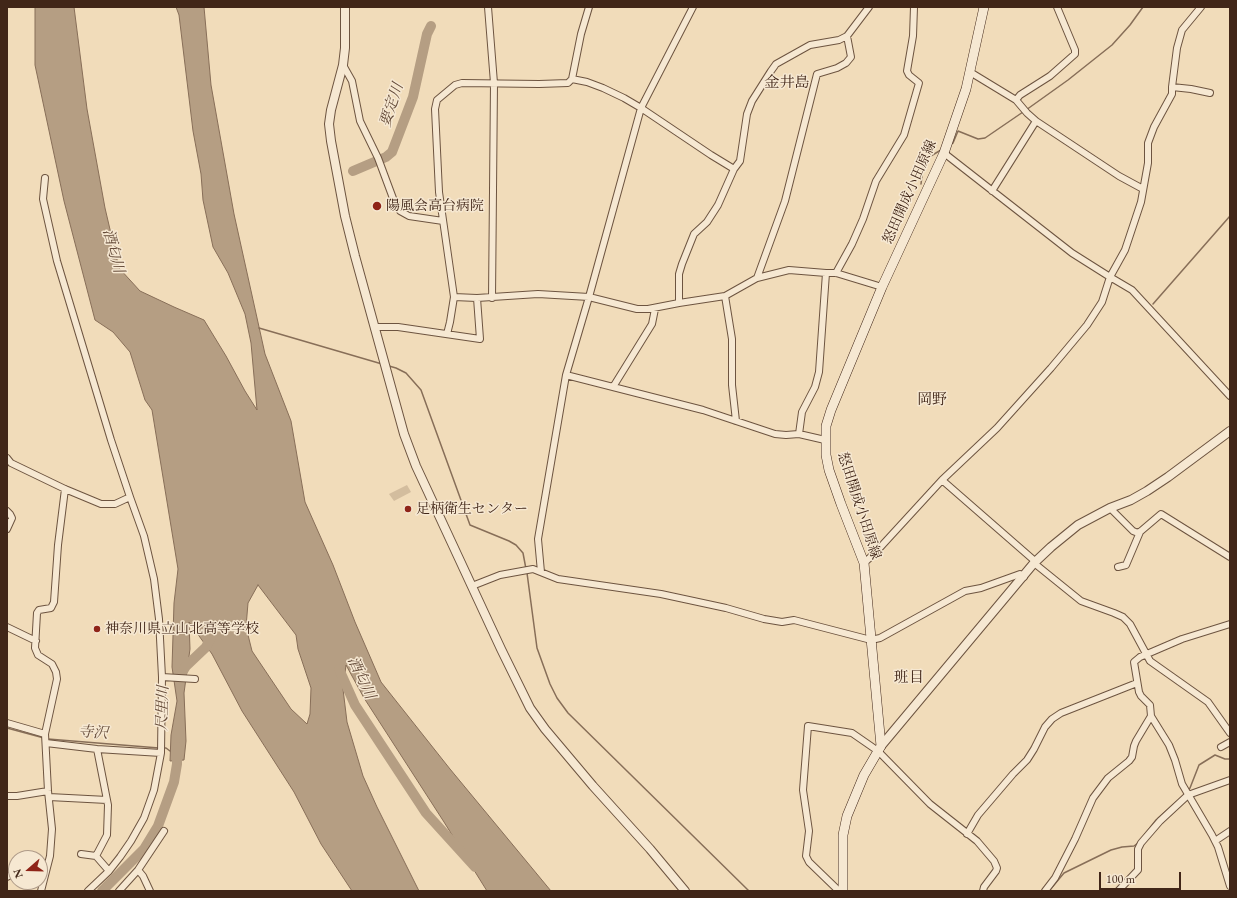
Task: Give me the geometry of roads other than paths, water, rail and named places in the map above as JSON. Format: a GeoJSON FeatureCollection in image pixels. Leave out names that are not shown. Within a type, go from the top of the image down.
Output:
{"type":"FeatureCollection","features":[{"type":"Feature","properties":{"kind":"main road","name":"怒田開成小田原線"},"geometry":{"type":"LineString","coordinates":[[880,748],[864,563],[829,470],[826,455],[826,426],[831,410],[882,288],[944,152],[966,90],[984,7]]}},
{"type":"Feature","properties":{"kind":"main road"},"geometry":{"type":"LineString","coordinates":[[842,891],[843,835],[847,816],[864,775],[880,748]]}},
{"type":"Feature","properties":{"kind":"street"},"geometry":{"type":"LineString","coordinates":[[345,7],[345,48],[343,66],[331,110],[329,124],[331,141],[345,216],[374,327],[404,434],[416,466],[517,684],[530,708],[544,729],[685,891]]}},
{"type":"Feature","properties":{"kind":"street"},"geometry":{"type":"LineString","coordinates":[[488,7],[494,83],[492,298]]}},
{"type":"Feature","properties":{"kind":"street"},"geometry":{"type":"LineString","coordinates":[[447,334],[454,297],[438,192],[435,109],[437,100],[455,85],[462,83],[568,83],[572,79],[581,34],[589,7]]}},
{"type":"Feature","properties":{"kind":"street"},"geometry":{"type":"LineString","coordinates":[[541,572],[538,539],[566,375],[641,108],[693,7]]}},
{"type":"Feature","properties":{"kind":"street"},"geometry":{"type":"LineString","coordinates":[[679,302],[679,274],[682,264],[694,234],[707,222],[718,205],[734,169],[740,161],[747,114],[752,101],[770,70],[776,64],[810,45],[839,40],[847,36],[869,7]]}},
{"type":"Feature","properties":{"kind":"street"},"geometry":{"type":"LineString","coordinates":[[836,273],[852,244],[863,219],[876,181],[904,135],[919,83],[909,75],[907,71],[913,36],[914,7]]}},
{"type":"Feature","properties":{"kind":"street"},"geometry":{"type":"LineString","coordinates":[[1016,100],[1020,95],[1050,76],[1075,54],[1075,50],[1057,7]]}},
{"type":"Feature","properties":{"kind":"street"},"geometry":{"type":"LineString","coordinates":[[864,563],[942,480],[997,428],[1087,325],[1102,302],[1110,277],[1125,250],[1141,202],[1148,163],[1148,143],[1154,127],[1172,94],[1177,48],[1182,30],[1201,7]]}},
{"type":"Feature","properties":{"kind":"street"},"geometry":{"type":"LineString","coordinates":[[757,278],[786,201],[818,74],[846,63],[851,57],[847,36]]}},
{"type":"Feature","properties":{"kind":"street"},"geometry":{"type":"LineString","coordinates":[[343,66],[352,81],[360,121],[378,158],[394,201],[400,211],[409,216],[443,221]]}},
{"type":"Feature","properties":{"kind":"street"},"geometry":{"type":"LineString","coordinates":[[970,72],[1016,100],[1036,121],[1119,176],[1143,189]]}},
{"type":"Feature","properties":{"kind":"street"},"geometry":{"type":"LineString","coordinates":[[572,79],[587,82],[603,88],[641,108],[734,169]]}},
{"type":"Feature","properties":{"kind":"street"},"geometry":{"type":"LineString","coordinates":[[1172,87],[1210,93]]}},
{"type":"Feature","properties":{"kind":"street"},"geometry":{"type":"LineString","coordinates":[[992,191],[1036,121]]}},
{"type":"Feature","properties":{"kind":"street"},"geometry":{"type":"LineString","coordinates":[[944,152],[1072,252],[1132,290],[1230,396]]}},
{"type":"Feature","properties":{"kind":"street"},"geometry":{"type":"LineString","coordinates":[[45,178],[42,199],[57,261],[111,440],[144,536],[154,579],[162,677],[161,752],[154,790],[144,818],[131,841],[109,871],[88,891]]}},
{"type":"Feature","properties":{"kind":"street"},"geometry":{"type":"LineString","coordinates":[[454,297],[492,298],[538,294],[589,297],[637,309],[656,308],[679,302],[725,296],[757,278],[789,270],[826,274],[836,273],[882,288]]}},
{"type":"Feature","properties":{"kind":"street"},"geometry":{"type":"LineString","coordinates":[[799,434],[802,412],[814,387],[819,372],[826,274]]}},
{"type":"Feature","properties":{"kind":"street"},"geometry":{"type":"LineString","coordinates":[[725,296],[732,339],[732,385],[736,420]]}},
{"type":"Feature","properties":{"kind":"street"},"geometry":{"type":"LineString","coordinates":[[374,327],[398,327],[480,339],[477,298]]}},
{"type":"Feature","properties":{"kind":"street"},"geometry":{"type":"LineString","coordinates":[[613,387],[652,324],[656,308]]}},
{"type":"Feature","properties":{"kind":"street"},"geometry":{"type":"LineString","coordinates":[[566,375],[704,410],[775,434],[786,436],[799,434],[826,440]]}},
{"type":"Feature","properties":{"kind":"street"},"geometry":{"type":"LineString","coordinates":[[880,748],[1035,562],[1078,525],[1147,491],[1230,431]]}},
{"type":"Feature","properties":{"kind":"street"},"geometry":{"type":"LineString","coordinates":[[7,458],[11,463],[64,489],[101,504],[115,504],[130,497]]}},
{"type":"Feature","properties":{"kind":"street"},"geometry":{"type":"LineString","coordinates":[[942,480],[1035,562],[1082,601],[1123,617],[1130,624],[1150,661],[1202,696],[1230,733]]}},
{"type":"Feature","properties":{"kind":"street"},"geometry":{"type":"LineString","coordinates":[[48,862],[50,856],[52,829],[48,794],[45,734],[57,679],[56,672],[52,664],[38,655],[35,648],[37,613],[40,610],[51,608],[54,602],[64,489]]}},
{"type":"Feature","properties":{"kind":"street"},"geometry":{"type":"LineString","coordinates":[[1110,508],[1132,531],[1138,533],[1140,532]]}},
{"type":"Feature","properties":{"kind":"street"},"geometry":{"type":"LineString","coordinates":[[7,511],[12,518],[7,529]]}},
{"type":"Feature","properties":{"kind":"street"},"geometry":{"type":"LineString","coordinates":[[1118,567],[1126,565],[1140,532],[1161,514],[1230,557]]}},
{"type":"Feature","properties":{"kind":"street"},"geometry":{"type":"LineString","coordinates":[[472,586],[500,575],[533,569],[558,579],[668,596],[726,608],[764,619],[782,622],[794,620],[871,640],[880,638],[965,591],[981,588],[1020,574],[1024,577]]}},
{"type":"Feature","properties":{"kind":"street"},"geometry":{"type":"LineString","coordinates":[[1230,624],[1182,639],[1147,654],[1134,662],[1140,696],[1150,706],[1151,716],[1169,746],[1182,784],[1215,841],[1230,886]]}},
{"type":"Feature","properties":{"kind":"street"},"geometry":{"type":"LineString","coordinates":[[7,627],[36,641]]}},
{"type":"Feature","properties":{"kind":"street"},"geometry":{"type":"LineString","coordinates":[[162,677],[195,679]]}},
{"type":"Feature","properties":{"kind":"street"},"geometry":{"type":"LineString","coordinates":[[967,834],[983,810],[1013,774],[1027,760],[1044,727],[1052,719],[1061,713],[1137,683]]}},
{"type":"Feature","properties":{"kind":"street"},"geometry":{"type":"LineString","coordinates":[[1045,891],[1055,878],[1076,839],[1093,798],[1108,778],[1130,761],[1136,741],[1151,716]]}},
{"type":"Feature","properties":{"kind":"street"},"geometry":{"type":"LineString","coordinates":[[7,723],[45,734]]}},
{"type":"Feature","properties":{"kind":"street"},"geometry":{"type":"LineString","coordinates":[[839,891],[810,862],[806,856],[809,831],[803,790],[808,726],[852,733],[880,748],[926,801],[977,841],[990,855],[996,864],[996,871],[984,887],[983,891]]}},
{"type":"Feature","properties":{"kind":"street"},"geometry":{"type":"LineString","coordinates":[[1221,747],[1230,742]]}},
{"type":"Feature","properties":{"kind":"street"},"geometry":{"type":"LineString","coordinates":[[46,743],[97,749],[161,752]]}},
{"type":"Feature","properties":{"kind":"street"},"geometry":{"type":"LineString","coordinates":[[96,856],[107,835],[108,805],[97,749]]}},
{"type":"Feature","properties":{"kind":"street"},"geometry":{"type":"LineString","coordinates":[[1118,891],[1138,870],[1138,850],[1141,843],[1160,822],[1188,795],[1230,780]]}},
{"type":"Feature","properties":{"kind":"street"},"geometry":{"type":"LineString","coordinates":[[7,796],[48,794],[107,800]]}},
{"type":"Feature","properties":{"kind":"street"},"geometry":{"type":"LineString","coordinates":[[119,891],[138,870],[164,831]]}},
{"type":"Feature","properties":{"kind":"street"},"geometry":{"type":"LineString","coordinates":[[1215,841],[1230,831]]}},
{"type":"Feature","properties":{"kind":"street"},"geometry":{"type":"LineString","coordinates":[[81,854],[96,856],[109,871]]}},
{"type":"Feature","properties":{"kind":"street"},"geometry":{"type":"LineString","coordinates":[[138,870],[143,876],[150,891]]}},
{"type":"Feature","properties":{"kind":"water"},"geometry":{"type":"Polygon","coordinates":[[[35,7],[74,7],[87,109],[105,208],[119,268],[140,291],[204,320],[257,410],[251,343],[245,314],[228,273],[213,247],[203,200],[201,174],[193,131],[179,15],[176,7],[204,7],[211,85],[234,214],[265,354],[291,421],[305,502],[333,565],[355,622],[381,682],[450,769],[551,891],[487,891],[364,698],[346,665],[343,689],[347,722],[363,776],[419,891],[352,891],[321,844],[294,792],[242,711],[212,654],[189,622],[190,649],[184,693],[186,741],[184,760],[170,761],[171,735],[177,701],[172,667],[174,603],[178,569],[152,410],[145,400],[130,352],[113,332],[95,320],[64,201],[35,65],[35,7]],[[258,585],[248,603],[246,627],[252,651],[291,709],[307,724],[310,714],[311,688],[298,649],[296,635],[258,585]]]}},
{"type":"Feature","properties":{"kind":"waterway"},"geometry":{"type":"LineString","coordinates":[[1026,110],[1068,80],[1112,45],[1130,25],[1143,7]]}},
{"type":"Feature","properties":{"kind":"waterway","name":"要定川"},"geometry":{"type":"LineString","coordinates":[[353,171],[386,157],[392,152],[413,97],[427,34],[431,26]]}},
{"type":"Feature","properties":{"kind":"waterway"},"geometry":{"type":"LineString","coordinates":[[951,144],[953,143],[958,131],[978,139],[985,138],[1023,112]]}},
{"type":"Feature","properties":{"kind":"waterway"},"geometry":{"type":"LineString","coordinates":[[921,184],[924,160],[941,150]]}},
{"type":"Feature","properties":{"kind":"waterway"},"geometry":{"type":"LineString","coordinates":[[1153,304],[1230,216]]}},
{"type":"Feature","properties":{"kind":"waterway"},"geometry":{"type":"LineString","coordinates":[[259,328],[382,364]]}},
{"type":"Feature","properties":{"kind":"waterway"},"geometry":{"type":"LineString","coordinates":[[389,366],[406,373],[421,390],[470,525],[516,545],[523,553],[526,569]]}},
{"type":"Feature","properties":{"kind":"waterway"},"geometry":{"type":"LineString","coordinates":[[527,573],[537,648],[550,684],[557,698],[568,713],[749,891]]}},
{"type":"Feature","properties":{"kind":"waterway","name":"尺里川"},"geometry":{"type":"LineString","coordinates":[[181,674],[186,666],[206,647],[212,635]]}},
{"type":"Feature","properties":{"kind":"waterway","name":"酒匂川"},"geometry":{"type":"LineString","coordinates":[[339,669],[355,705],[426,813],[475,867]]}},
{"type":"Feature","properties":{"kind":"waterway","name":"寺沢"},"geometry":{"type":"LineString","coordinates":[[7,728],[44,738]]}},
{"type":"Feature","properties":{"kind":"waterway","name":"寺沢"},"geometry":{"type":"LineString","coordinates":[[48,739],[159,748]]}},
{"type":"Feature","properties":{"kind":"waterway","name":"尺里川"},"geometry":{"type":"LineString","coordinates":[[102,891],[144,849],[158,826],[174,782],[177,764],[177,747]]}},
{"type":"Feature","properties":{"kind":"waterway","name":"寺沢"},"geometry":{"type":"LineString","coordinates":[[163,748],[170,751]]}},
{"type":"Feature","properties":{"kind":"waterway"},"geometry":{"type":"LineString","coordinates":[[1187,791],[1190,788],[1199,765],[1215,755],[1225,759],[1230,759]]}},
{"type":"Feature","properties":{"kind":"waterway"},"geometry":{"type":"LineString","coordinates":[[1145,834],[1156,820],[1176,802]]}},
{"type":"Feature","properties":{"kind":"waterway"},"geometry":{"type":"LineString","coordinates":[[1049,891],[1064,873],[1111,850],[1134,846],[1138,843]]}},
{"type":"Feature","properties":{"kind":"place","name":"陽風会高台病院"},"geometry":{"type":"Point","coordinates":[377,206]}},
{"type":"Feature","properties":{"kind":"place","name":"足柄衛生センター"},"geometry":{"type":"Point","coordinates":[408,509]}},
{"type":"Feature","properties":{"kind":"place","name":"神奈川県立山北高等学校"},"geometry":{"type":"Point","coordinates":[97,629]}},
{"type":"Feature","properties":{"kind":"district","name":"金井島"},"geometry":{"type":"Point","coordinates":[787,83]}},
{"type":"Feature","properties":{"kind":"district","name":"岡野"},"geometry":{"type":"Point","coordinates":[932,400]}},
{"type":"Feature","properties":{"kind":"district","name":"班目"},"geometry":{"type":"Point","coordinates":[909,678]}}]}
